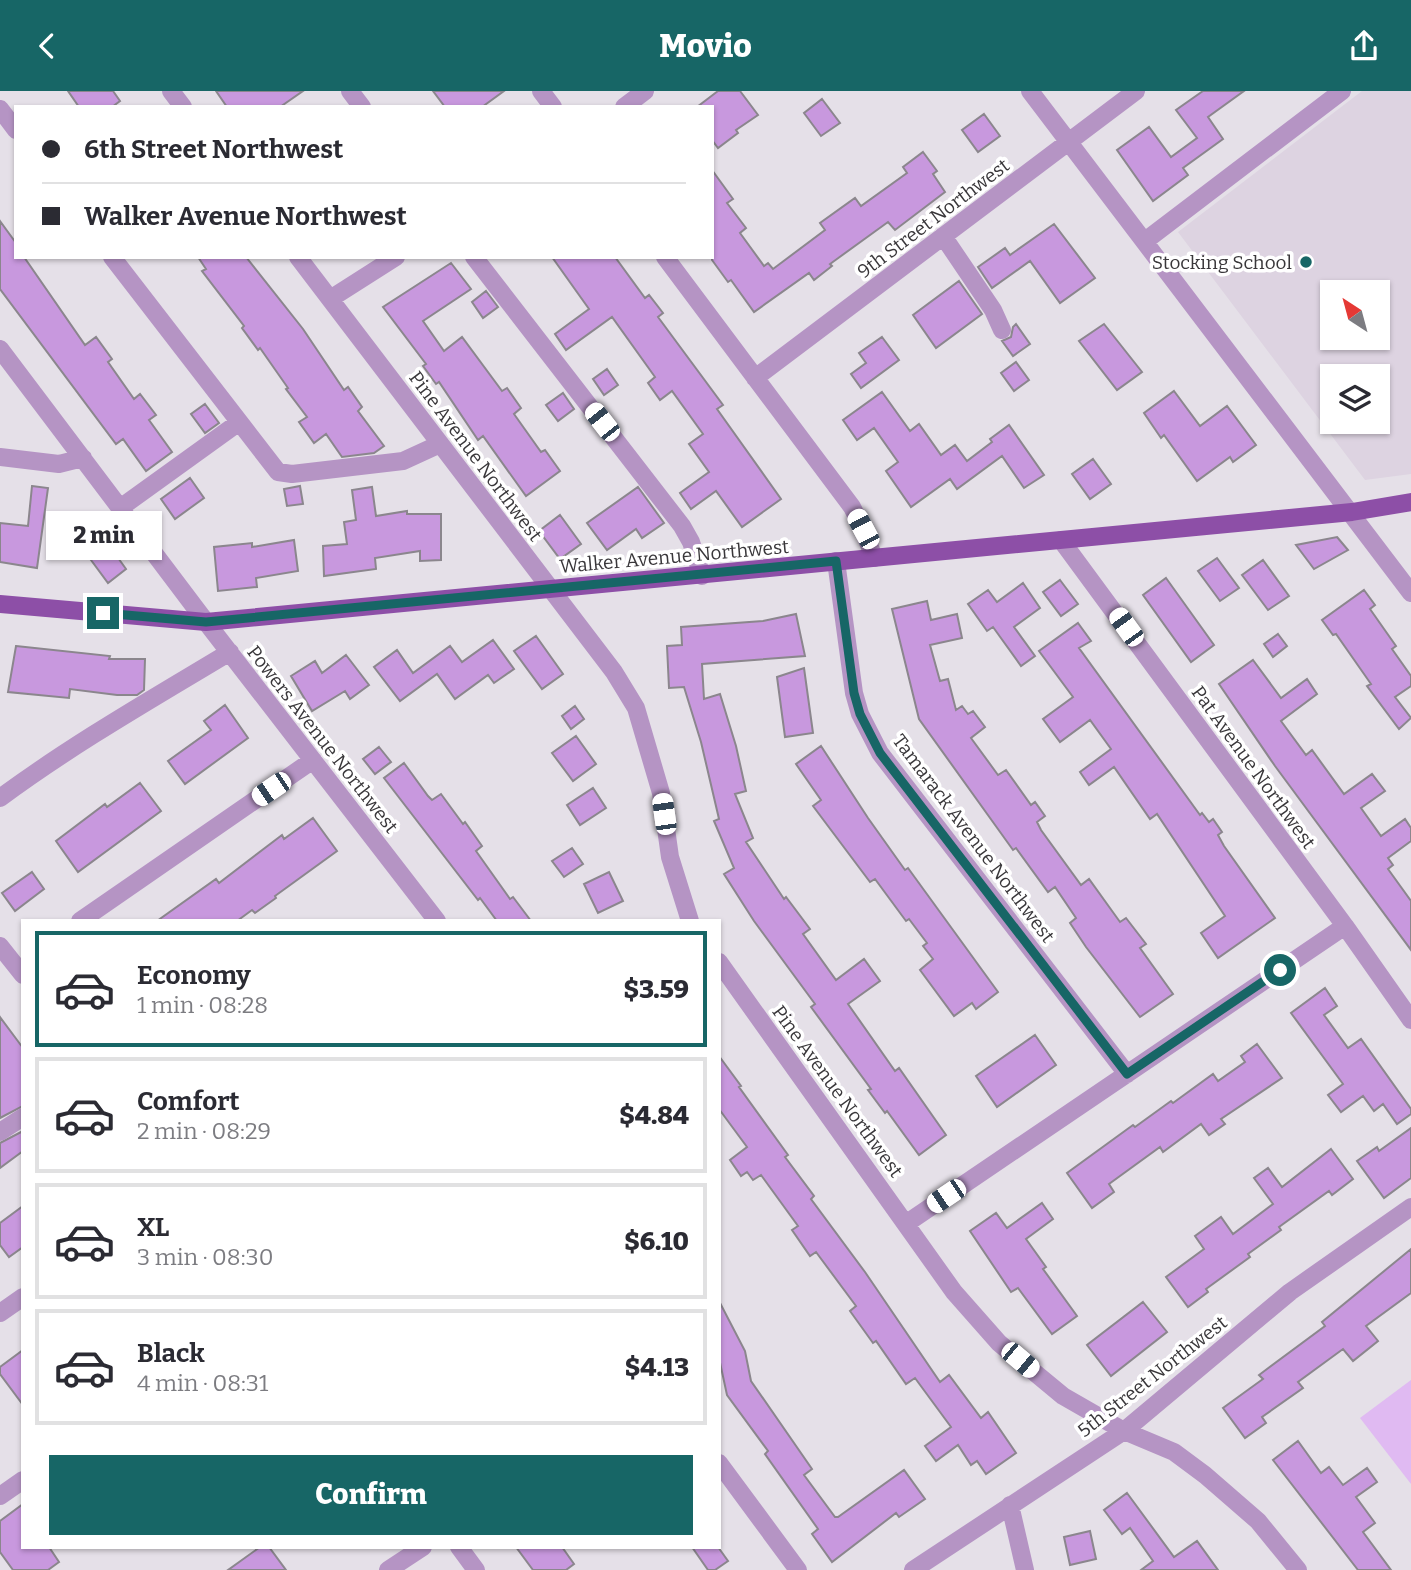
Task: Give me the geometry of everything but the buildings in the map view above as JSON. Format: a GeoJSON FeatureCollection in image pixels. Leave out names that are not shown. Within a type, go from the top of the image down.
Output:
{"type":"FeatureCollection","features":[{"type":"Feature","properties":{"kind":"main road","name":"Walker Avenue Northwest"},"geometry":{"type":"LineString","coordinates":[[0,604],[206,622],[1352,512],[1411,502]]}},
{"type":"Feature","properties":{"kind":"street"},"geometry":{"type":"LineString","coordinates":[[627,105],[645,91]]}},
{"type":"Feature","properties":{"kind":"street"},"geometry":{"type":"LineString","coordinates":[[1030,91],[1411,593]]}},
{"type":"Feature","properties":{"kind":"street","name":"9th Street Northwest"},"geometry":{"type":"LineString","coordinates":[[755,378],[1136,91]]}},
{"type":"Feature","properties":{"kind":"street"},"geometry":{"type":"LineString","coordinates":[[1145,241],[1342,91]]}},
{"type":"Feature","properties":{"kind":"street"},"geometry":{"type":"LineString","coordinates":[[0,109],[14,127]]}},
{"type":"Feature","properties":{"kind":"street"},"geometry":{"type":"LineString","coordinates":[[943,236],[993,310],[1002,330]]}},
{"type":"Feature","properties":{"kind":"street"},"geometry":{"type":"LineString","coordinates":[[114,259],[278,472],[403,461],[440,444]]}},
{"type":"Feature","properties":{"kind":"street","name":"Pine Avenue Northwest"},"geometry":{"type":"LineString","coordinates":[[300,259],[614,672],[636,708],[661,793],[670,857],[689,919]]}},
{"type":"Feature","properties":{"kind":"street"},"geometry":{"type":"LineString","coordinates":[[330,299],[393,259]]}},
{"type":"Feature","properties":{"kind":"street"},"geometry":{"type":"LineString","coordinates":[[476,259],[682,526],[691,542],[702,576]]}},
{"type":"Feature","properties":{"kind":"street"},"geometry":{"type":"LineString","coordinates":[[666,259],[852,507],[874,558]]}},
{"type":"Feature","properties":{"kind":"street","name":"Powers Avenue Northwest"},"geometry":{"type":"LineString","coordinates":[[0,349],[435,919]]}},
{"type":"Feature","properties":{"kind":"street"},"geometry":{"type":"LineString","coordinates":[[120,508],[238,423]]}},
{"type":"Feature","properties":{"kind":"street"},"geometry":{"type":"LineString","coordinates":[[0,457],[58,464],[83,459]]}},
{"type":"Feature","properties":{"kind":"street","name":"Pat Avenue Northwest"},"geometry":{"type":"LineString","coordinates":[[1061,540],[1411,1020]]}},
{"type":"Feature","properties":{"kind":"street","name":"Tamarack Avenue Northwest"},"geometry":{"type":"LineString","coordinates":[[836,561],[854,693],[860,714],[880,753],[1127,1074]]}},
{"type":"Feature","properties":{"kind":"street"},"geometry":{"type":"LineString","coordinates":[[0,798],[39,769],[229,652]]}},
{"type":"Feature","properties":{"kind":"street"},"geometry":{"type":"LineString","coordinates":[[83,919],[313,760]]}},
{"type":"Feature","properties":{"kind":"street"},"geometry":{"type":"LineString","coordinates":[[907,1223],[1345,926]]}},
{"type":"Feature","properties":{"kind":"street"},"geometry":{"type":"LineString","coordinates":[[0,946],[15,969]]}},
{"type":"Feature","properties":{"kind":"street","name":"Pine Avenue Northwest"},"geometry":{"type":"LineString","coordinates":[[721,965],[954,1292],[999,1343],[1063,1396],[1124,1431],[1174,1452],[1205,1475],[1258,1521],[1298,1570]]}},
{"type":"Feature","properties":{"kind":"street"},"geometry":{"type":"LineString","coordinates":[[0,1132],[21,1118]]}},
{"type":"Feature","properties":{"kind":"street","name":"5th Street Northwest"},"geometry":{"type":"LineString","coordinates":[[913,1570],[1124,1431],[1290,1292],[1411,1207]]}},
{"type":"Feature","properties":{"kind":"street"},"geometry":{"type":"LineString","coordinates":[[0,1313],[21,1298]]}},
{"type":"Feature","properties":{"kind":"street"},"geometry":{"type":"LineString","coordinates":[[721,1466],[798,1570]]}},
{"type":"Feature","properties":{"kind":"street"},"geometry":{"type":"LineString","coordinates":[[0,1496],[21,1481]]}},
{"type":"Feature","properties":{"kind":"street"},"geometry":{"type":"LineString","coordinates":[[1010,1506],[1025,1570]]}},
{"type":"Feature","properties":{"kind":"street"},"geometry":{"type":"LineString","coordinates":[[388,1570],[420,1549]]}},
{"type":"Feature","properties":{"kind":"street"},"geometry":{"type":"LineString","coordinates":[[460,1549],[476,1570]]}},
{"type":"Feature","properties":{"kind":"shaded area","name":"Stocking School"},"geometry":{"type":"Polygon","coordinates":[[[1362,91],[1411,91],[1411,474],[1365,480],[1330,434],[1390,434],[1390,364],[1320,364],[1320,420],[1178,232],[1362,91]]]}},
{"type":"Feature","properties":{"kind":"shaded area"},"geometry":{"type":"Polygon","coordinates":[[[1411,1380],[1411,1484],[1360,1418],[1411,1380]]]}},
{"type":"Feature","properties":{"kind":"place","name":"Stocking School"},"geometry":{"type":"Point","coordinates":[1306,262]}},
{"type":"Feature","properties":{"kind":"route"},"geometry":{"type":"LineString","coordinates":[[103,613],[206,622],[836,561],[854,693],[860,714],[880,753],[1127,1074],[1280,970]]}}]}
